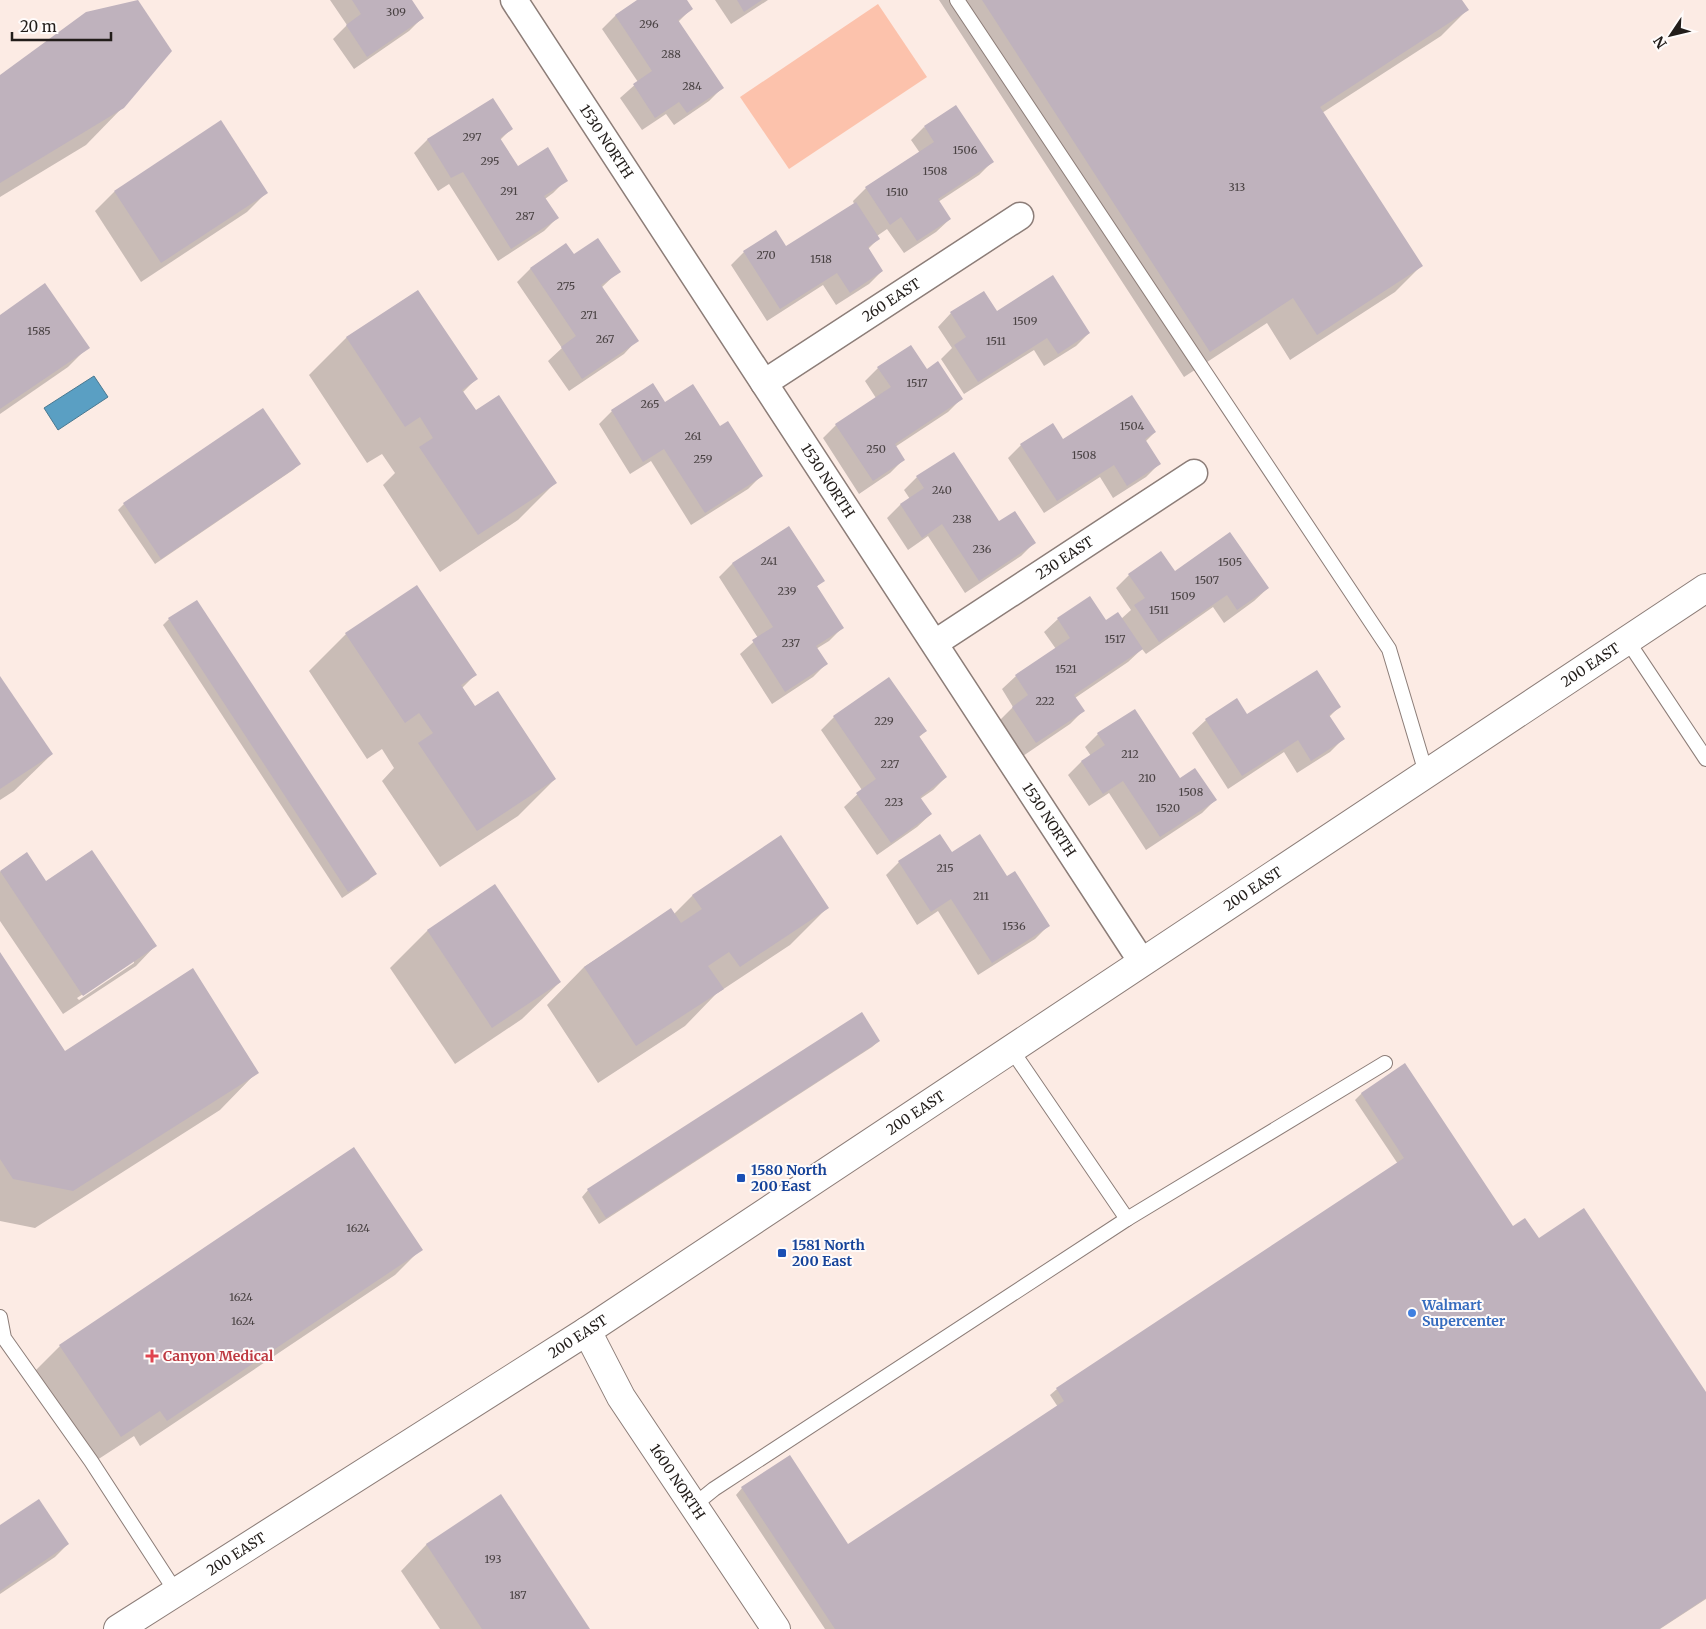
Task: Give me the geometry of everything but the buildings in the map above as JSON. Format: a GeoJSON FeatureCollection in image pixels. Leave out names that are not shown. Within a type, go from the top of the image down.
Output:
{"type":"FeatureCollection","features":[{"type":"Feature","properties":{"kind":"main road","name":"200 EAST"},"geometry":{"type":"LineString","coordinates":[[118,1629],[587,1331],[1706,588]]}},
{"type":"Feature","properties":{"kind":"main road","name":"1600 NORTH"},"geometry":{"type":"LineString","coordinates":[[587,1331],[622,1397],[776,1629]]}},
{"type":"Feature","properties":{"kind":"street","name":"1530 NORTH"},"geometry":{"type":"LineString","coordinates":[[525,4],[764,383],[1142,962]]}},
{"type":"Feature","properties":{"kind":"street","name":"260 EAST"},"geometry":{"type":"LineString","coordinates":[[764,383],[1020,216]]}},
{"type":"Feature","properties":{"kind":"street","name":"230 EAST"},"geometry":{"type":"LineString","coordinates":[[935,643],[1194,473]]}},
{"type":"Feature","properties":{"kind":"lane"},"geometry":{"type":"LineString","coordinates":[[957,0],[1389,649],[1426,773]]}},
{"type":"Feature","properties":{"kind":"lane"},"geometry":{"type":"LineString","coordinates":[[1627,640],[1706,759]]}},
{"type":"Feature","properties":{"kind":"lane"},"geometry":{"type":"LineString","coordinates":[[1011,1049],[1127,1219]]}},
{"type":"Feature","properties":{"kind":"lane"},"geometry":{"type":"LineString","coordinates":[[693,1506],[714,1489],[1127,1219],[1385,1063]]}},
{"type":"Feature","properties":{"kind":"lane"},"geometry":{"type":"LineString","coordinates":[[0,1317],[4,1338],[91,1461],[176,1592]]}},
{"type":"Feature","properties":{"kind":"shaded area"},"geometry":{"type":"Polygon","coordinates":[[[878,4],[927,77],[789,169],[740,97],[878,4]]]}},
{"type":"Feature","properties":{"kind":"water"},"geometry":{"type":"Polygon","coordinates":[[[94,376],[108,397],[58,430],[44,408],[94,376]]]}},
{"type":"Feature","properties":{"kind":"place","name":"1580 North 200 East"},"geometry":{"type":"Point","coordinates":[741,1178]}},
{"type":"Feature","properties":{"kind":"place","name":"1581 North 200 East"},"geometry":{"type":"Point","coordinates":[782,1253]}},
{"type":"Feature","properties":{"kind":"place","name":"Walmart Supercenter"},"geometry":{"type":"Point","coordinates":[1412,1313]}},
{"type":"Feature","properties":{"kind":"place","name":"Canyon Medical"},"geometry":{"type":"Point","coordinates":[152,1356]}}]}
